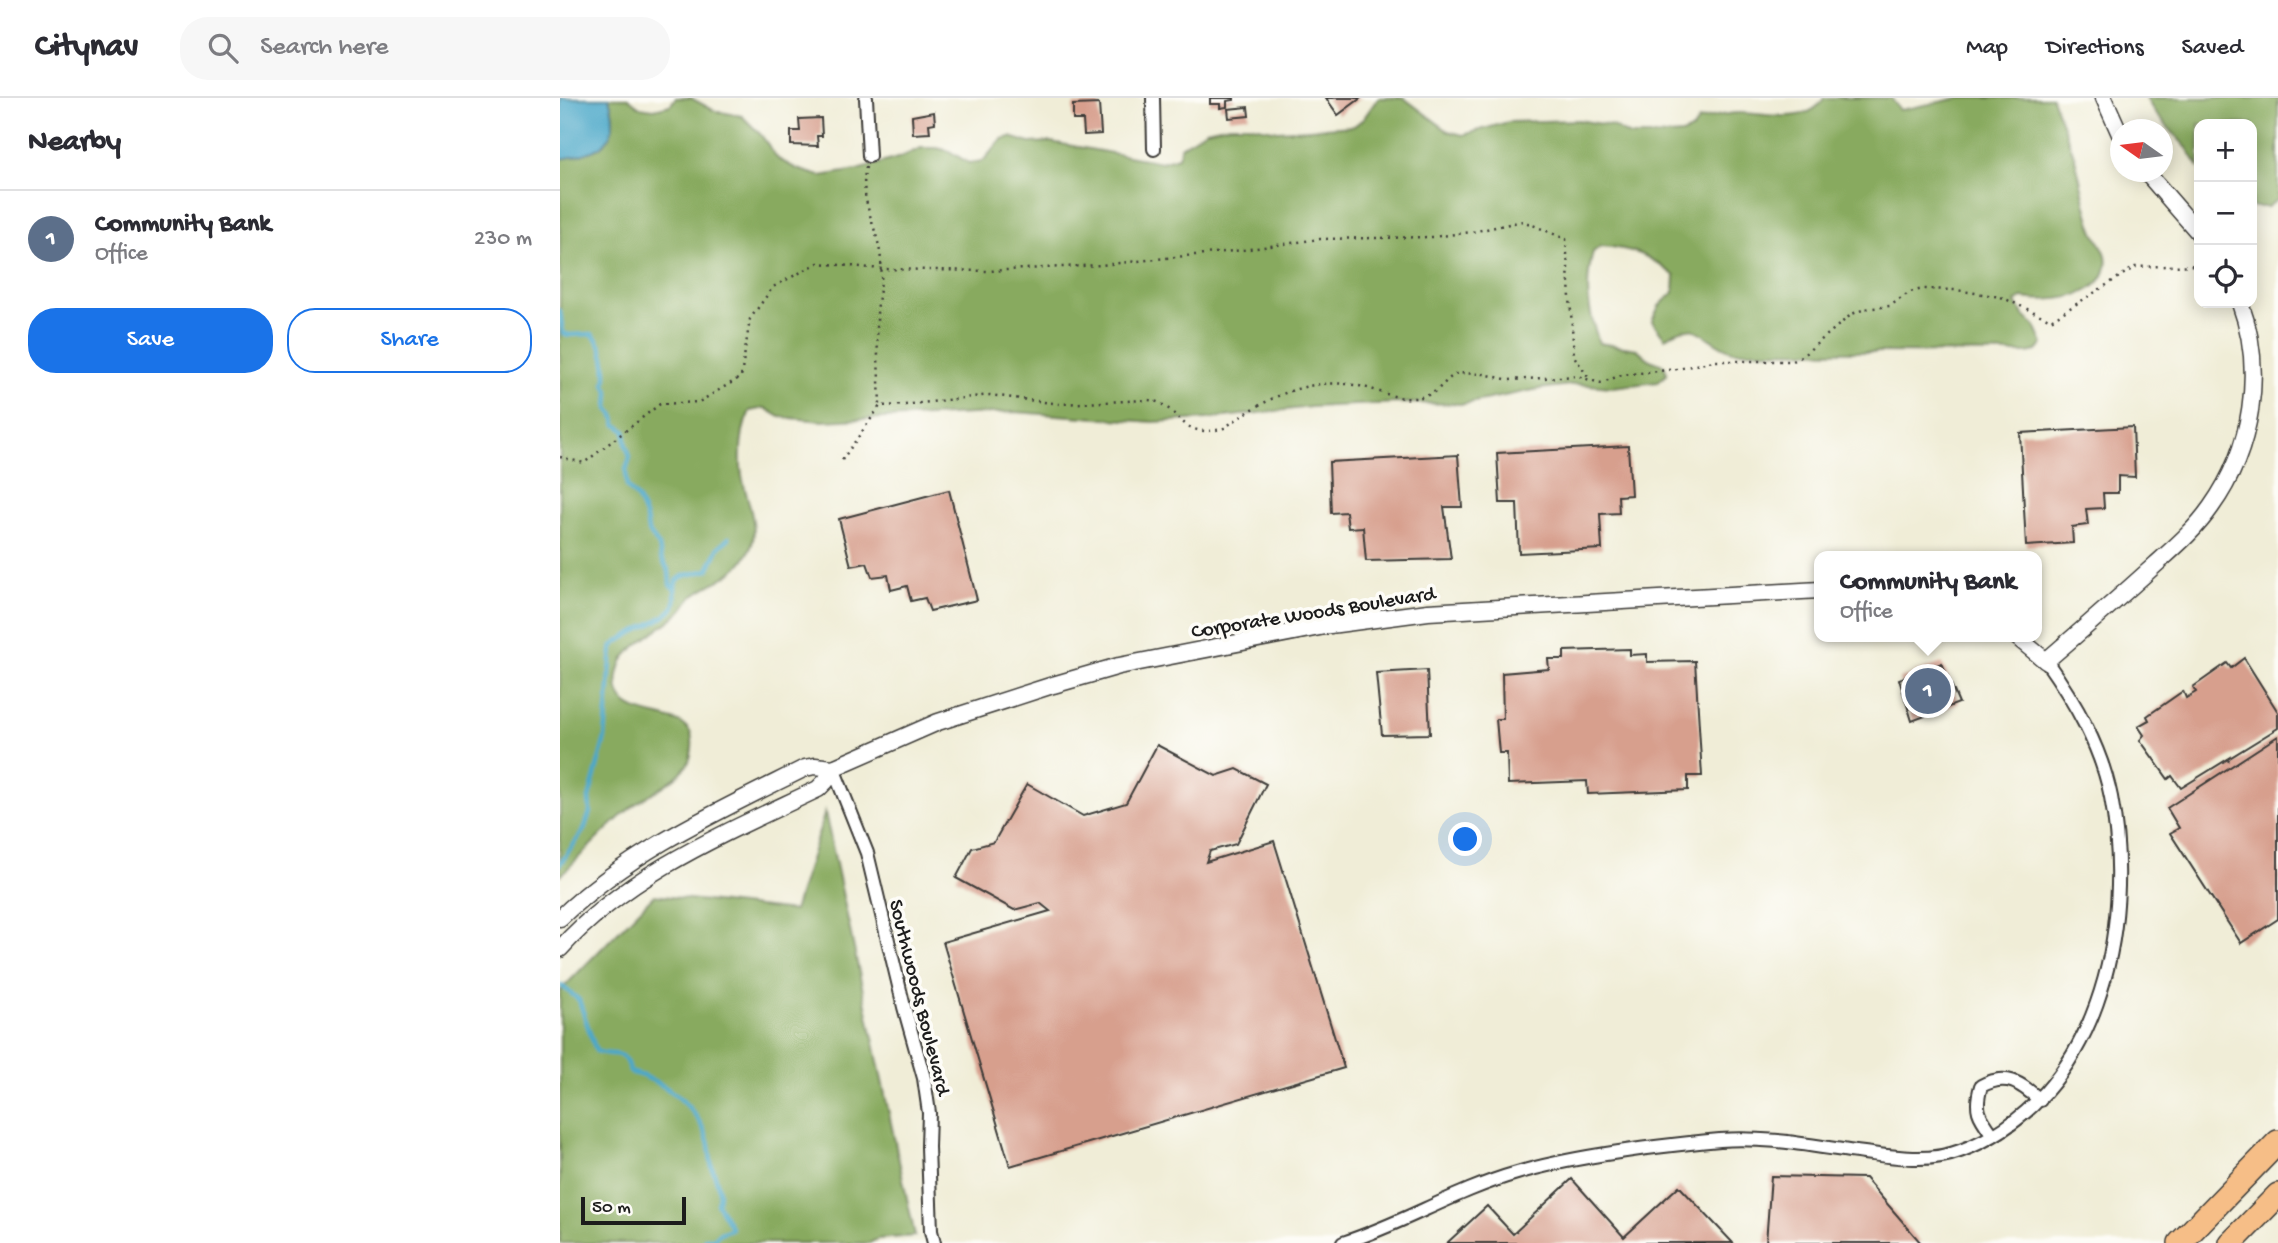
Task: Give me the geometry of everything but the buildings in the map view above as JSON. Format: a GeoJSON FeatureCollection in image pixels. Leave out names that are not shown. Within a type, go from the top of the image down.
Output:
{"type":"FeatureCollection","features":[{"type":"Feature","properties":{"kind":"highway"},"geometry":{"type":"LineString","coordinates":[[2184,1238],[2278,1142]]}},
{"type":"Feature","properties":{"kind":"highway"},"geometry":{"type":"LineString","coordinates":[[2231,1243],[2278,1195]]}},
{"type":"Feature","properties":{"kind":"street"},"geometry":{"type":"LineString","coordinates":[[866,98],[869,156]]}},
{"type":"Feature","properties":{"kind":"street"},"geometry":{"type":"LineString","coordinates":[[1153,98],[1154,149]]}},
{"type":"Feature","properties":{"kind":"street"},"geometry":{"type":"LineString","coordinates":[[2104,98],[2113,119]]}},
{"type":"Feature","properties":{"kind":"street"},"geometry":{"type":"LineString","coordinates":[[2155,182],[2194,227]]}},
{"type":"Feature","properties":{"kind":"street"},"geometry":{"type":"LineString","coordinates":[[2046,661],[2180,543],[2202,519],[2221,491],[2243,440],[2252,396],[2251,349],[2241,308]]}},
{"type":"Feature","properties":{"kind":"street","name":"Corporate Woods Boulevard"},"geometry":{"type":"LineString","coordinates":[[560,918],[607,877],[684,829],[805,768],[833,768],[938,722],[1119,666],[1330,625],[1453,610],[1814,590]]}},
{"type":"Feature","properties":{"kind":"street"},"geometry":{"type":"LineString","coordinates":[[1343,1243],[1516,1173],[1581,1158],[1720,1140],[1755,1139],[1923,1158],[1959,1152],[1993,1135],[2040,1100],[2075,1051],[2102,992],[2112,950],[2118,895],[2117,849],[2110,796],[2095,743],[2071,698],[2046,661],[2023,642]]}},
{"type":"Feature","properties":{"kind":"street","name":"Corporate Woods Boulevard"},"geometry":{"type":"LineString","coordinates":[[560,949],[593,917],[622,895],[696,849],[818,789],[833,768]]}},
{"type":"Feature","properties":{"kind":"street","name":"Southwoods Boulevard"},"geometry":{"type":"LineString","coordinates":[[833,768],[867,853],[906,1018],[924,1078],[929,1113],[931,1231],[934,1243]]}},
{"type":"Feature","properties":{"kind":"street"},"geometry":{"type":"LineString","coordinates":[[1993,1135],[1978,1113],[1977,1099],[1981,1086],[1992,1080],[2006,1078],[2024,1086],[2040,1100]]}},
{"type":"Feature","properties":{"kind":"path"},"geometry":{"type":"LineString","coordinates":[[842,460],[880,406],[877,316],[882,269],[880,247],[865,203],[863,179],[869,156]]}},
{"type":"Feature","properties":{"kind":"path"},"geometry":{"type":"LineString","coordinates":[[560,457],[584,463],[660,404],[699,402],[741,377],[750,320],[773,287],[818,263],[882,269],[988,271],[1101,265],[1320,239],[1433,237],[1524,221],[1566,239],[1574,356],[1590,380]]}},
{"type":"Feature","properties":{"kind":"path"},"geometry":{"type":"LineString","coordinates":[[880,406],[990,395],[1060,404],[1114,400],[1157,401],[1188,427],[1207,430],[1224,428],[1268,399],[1296,389],[1328,384],[1357,385],[1383,395],[1407,400],[1435,392],[1458,373],[1484,374],[1509,380],[1539,377],[1558,379],[1570,376],[1605,382],[1622,375],[1678,369],[1713,361],[1793,361],[1852,314],[1865,309],[1890,306],[1910,292],[1923,289],[1967,291],[2001,297],[2051,320],[2135,267],[2194,265]]}},
{"type":"Feature","properties":{"kind":"path"},"geometry":{"type":"LineString","coordinates":[[2228,760],[2232,766]]}},
{"type":"Feature","properties":{"kind":"green space"},"geometry":{"type":"Polygon","coordinates":[[[609,98],[628,98],[640,107],[654,109],[670,105],[676,98],[691,98],[715,111],[742,116],[761,135],[778,159],[797,169],[820,176],[857,170],[921,148],[949,151],[969,163],[983,161],[1002,139],[1011,137],[1030,143],[1051,142],[1161,162],[1178,157],[1181,147],[1206,130],[1229,125],[1248,125],[1278,131],[1354,126],[1363,119],[1378,98],[1404,98],[1448,131],[1463,135],[1508,122],[1579,120],[1612,126],[1630,136],[1656,136],[1682,134],[1693,129],[1699,120],[1726,114],[1798,115],[1809,112],[1824,98],[1891,98],[1900,110],[1959,98],[2052,98],[2075,159],[2091,224],[2107,262],[2101,278],[2083,292],[2059,299],[2022,298],[2016,302],[2023,315],[2035,326],[2043,344],[2037,351],[2027,353],[1733,351],[1693,330],[1686,329],[1665,338],[1652,321],[1659,306],[1674,292],[1675,276],[1641,254],[1601,246],[1593,252],[1588,287],[1592,320],[1599,343],[1637,349],[1650,360],[1664,365],[1667,374],[1658,382],[1612,387],[1577,384],[1464,404],[1398,403],[1311,407],[1207,419],[1153,422],[1015,412],[822,421],[780,417],[765,408],[750,411],[743,431],[741,467],[753,523],[752,545],[735,569],[693,596],[674,618],[625,657],[617,685],[622,699],[633,708],[677,721],[687,728],[692,739],[688,762],[676,776],[624,814],[560,876],[560,159],[586,153],[605,143],[613,126],[609,98]]]}},
{"type":"Feature","properties":{"kind":"green space"},"geometry":{"type":"Polygon","coordinates":[[[2146,98],[2278,98],[2278,199],[2268,207],[2257,207],[2257,119],[2194,119],[2194,159],[2173,133],[2173,119],[2160,119],[2146,98]]]}},
{"type":"Feature","properties":{"kind":"green space"},"geometry":{"type":"Polygon","coordinates":[[[825,812],[915,1236],[878,1239],[869,1243],[560,1243],[560,991],[654,895],[794,911],[825,812]]]}},
{"type":"Feature","properties":{"kind":"water"},"geometry":{"type":"Polygon","coordinates":[[[560,98],[609,98],[613,126],[605,143],[586,153],[560,159],[560,98]]]}},
{"type":"Feature","properties":{"kind":"waterway"},"geometry":{"type":"LineString","coordinates":[[560,311],[563,333],[592,334],[602,351],[606,372],[605,385],[609,392],[608,408],[614,415],[616,424],[625,431],[630,457],[626,470],[627,487],[638,499],[648,531],[659,546],[661,558],[669,571],[670,585],[674,588]]}},
{"type":"Feature","properties":{"kind":"waterway"},"geometry":{"type":"LineString","coordinates":[[560,864],[584,830],[590,812],[589,798],[605,738],[612,647],[626,636],[669,613],[674,605],[676,581],[683,576],[708,570],[719,547],[729,538]]}},
{"type":"Feature","properties":{"kind":"waterway"},"geometry":{"type":"LineString","coordinates":[[562,986],[579,1000],[596,1051],[618,1054],[624,1058],[630,1072],[655,1082],[678,1097],[688,1106],[703,1128],[718,1185],[717,1203],[731,1227],[714,1239],[705,1239],[704,1243]]}},
{"type":"Feature","properties":{"kind":"place","name":"Community Bank"},"geometry":{"type":"Point","coordinates":[1928,691]}}]}
